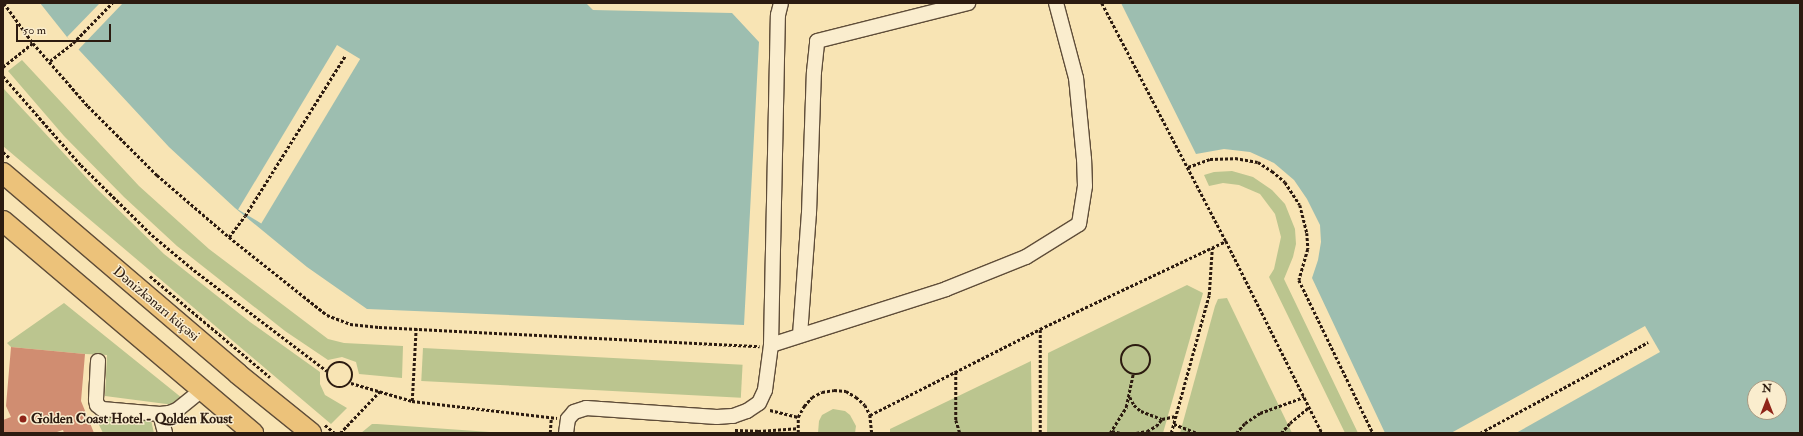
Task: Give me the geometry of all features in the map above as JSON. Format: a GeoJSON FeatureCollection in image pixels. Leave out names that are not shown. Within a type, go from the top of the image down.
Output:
{"type":"FeatureCollection","features":[{"type":"Feature","properties":{"kind":"highway","name":"Dənizkənarı küçəsi"},"geometry":{"type":"LineString","coordinates":[[3,173],[215,354],[311,433]]}},
{"type":"Feature","properties":{"kind":"highway"},"geometry":{"type":"LineString","coordinates":[[3,221],[253,433]]}},
{"type":"Feature","properties":{"kind":"lane"},"geometry":{"type":"LineString","coordinates":[[566,433],[568,419],[574,412],[586,408],[733,416],[747,411],[759,404],[765,390],[771,346],[778,15],[781,3]]}},
{"type":"Feature","properties":{"kind":"lane"},"geometry":{"type":"LineString","coordinates":[[800,335],[809,213],[814,72],[817,41],[968,3]]}},
{"type":"Feature","properties":{"kind":"lane"},"geometry":{"type":"LineString","coordinates":[[771,346],[800,335],[870,314],[953,286],[1026,257],[1079,224],[1085,186],[1076,78],[1056,3]]}},
{"type":"Feature","properties":{"kind":"lane"},"geometry":{"type":"LineString","coordinates":[[98,361],[97,405],[102,409],[160,414],[177,410],[202,390]]}},
{"type":"Feature","properties":{"kind":"lane"},"geometry":{"type":"LineString","coordinates":[[160,414],[165,433]]}},
{"type":"Feature","properties":{"kind":"path"},"geometry":{"type":"LineString","coordinates":[[5,3],[33,43],[88,106],[157,175],[229,237],[327,315],[350,324],[771,346]]}},
{"type":"Feature","properties":{"kind":"path"},"geometry":{"type":"LineString","coordinates":[[50,61],[73,43],[112,3]]}},
{"type":"Feature","properties":{"kind":"path"},"geometry":{"type":"LineString","coordinates":[[1102,3],[1226,241],[1322,433]]}},
{"type":"Feature","properties":{"kind":"path"},"geometry":{"type":"LineString","coordinates":[[3,67],[33,43]]}},
{"type":"Feature","properties":{"kind":"path"},"geometry":{"type":"LineString","coordinates":[[229,237],[245,216],[345,56]]}},
{"type":"Feature","properties":{"kind":"path"},"geometry":{"type":"LineString","coordinates":[[3,76],[81,165],[152,235],[194,270],[327,371],[329,383],[336,388],[344,388],[351,383],[353,379],[352,370],[346,364],[337,362],[329,367],[327,371]]}},
{"type":"Feature","properties":{"kind":"path"},"geometry":{"type":"LineString","coordinates":[[1188,167],[1210,159],[1234,158],[1258,162],[1285,182],[1300,205],[1307,233],[1308,249],[1299,280],[1373,433]]}},
{"type":"Feature","properties":{"kind":"path"},"geometry":{"type":"LineString","coordinates":[[870,415],[1040,330],[1226,241]]}},
{"type":"Feature","properties":{"kind":"path"},"geometry":{"type":"LineString","coordinates":[[1171,433],[1210,295],[1212,248]]}},
{"type":"Feature","properties":{"kind":"path"},"geometry":{"type":"LineString","coordinates":[[351,383],[412,401],[416,328]]}},
{"type":"Feature","properties":{"kind":"path"},"geometry":{"type":"LineString","coordinates":[[1040,330],[1040,433]]}},
{"type":"Feature","properties":{"kind":"path"},"geometry":{"type":"LineString","coordinates":[[1480,433],[1648,342]]}},
{"type":"Feature","properties":{"kind":"path"},"geometry":{"type":"LineString","coordinates":[[1139,346],[1148,351],[1151,361],[1147,370],[1138,375],[1133,374],[1124,369],[1121,359],[1125,350],[1129,347],[1139,346]]}},
{"type":"Feature","properties":{"kind":"path"},"geometry":{"type":"LineString","coordinates":[[956,372],[956,420],[960,433]]}},
{"type":"Feature","properties":{"kind":"path"},"geometry":{"type":"LineString","coordinates":[[1121,433],[1111,432],[1121,417],[1130,397],[1133,374]]}},
{"type":"Feature","properties":{"kind":"path"},"geometry":{"type":"LineString","coordinates":[[798,433],[798,416],[804,406],[812,397],[822,392],[834,390],[846,391],[856,396],[865,405],[870,415],[872,433]]}},
{"type":"Feature","properties":{"kind":"path"},"geometry":{"type":"LineString","coordinates":[[340,433],[380,392]]}},
{"type":"Feature","properties":{"kind":"path"},"geometry":{"type":"LineString","coordinates":[[1130,397],[1134,405],[1141,411],[1162,419]]}},
{"type":"Feature","properties":{"kind":"path"},"geometry":{"type":"LineString","coordinates":[[1236,433],[1260,412],[1304,397]]}},
{"type":"Feature","properties":{"kind":"path"},"geometry":{"type":"LineString","coordinates":[[759,404],[763,409],[798,416]]}},
{"type":"Feature","properties":{"kind":"path"},"geometry":{"type":"LineString","coordinates":[[1281,433],[1290,423],[1309,407]]}},
{"type":"Feature","properties":{"kind":"path"},"geometry":{"type":"LineString","coordinates":[[1136,433],[1151,428],[1162,419],[1176,416]]}},
{"type":"Feature","properties":{"kind":"path"},"geometry":{"type":"LineString","coordinates":[[550,433],[551,418]]}},
{"type":"Feature","properties":{"kind":"path"},"geometry":{"type":"LineString","coordinates":[[1174,424],[1198,433]]}},
{"type":"Feature","properties":{"kind":"green space"},"geometry":{"type":"Polygon","coordinates":[[[22,60],[139,186],[209,249],[328,339],[344,343],[403,346],[402,378],[359,374],[356,362],[342,357],[328,360],[285,331],[177,246],[124,197],[64,136],[8,71],[22,60]]]}},
{"type":"Feature","properties":{"kind":"green space"},"geometry":{"type":"Polygon","coordinates":[[[3,88],[95,187],[164,254],[250,322],[320,372],[320,384],[325,395],[347,408],[331,424],[3,146],[3,88]]]}},
{"type":"Feature","properties":{"kind":"green space"},"geometry":{"type":"Polygon","coordinates":[[[1232,171],[1253,177],[1272,190],[1285,204],[1295,229],[1296,244],[1293,257],[1284,279],[1358,433],[1345,433],[1269,277],[1274,269],[1281,237],[1275,214],[1260,194],[1239,185],[1223,183],[1209,186],[1204,175],[1214,172],[1232,171]]]}},
{"type":"Feature","properties":{"kind":"green space"},"geometry":{"type":"Polygon","coordinates":[[[1187,285],[1203,293],[1163,433],[1047,433],[1048,353],[1187,285]]]}},
{"type":"Feature","properties":{"kind":"green space"},"geometry":{"type":"Polygon","coordinates":[[[1227,298],[1292,433],[1180,433],[1215,306],[1218,299],[1227,298]]]}},
{"type":"Feature","properties":{"kind":"green space"},"geometry":{"type":"Polygon","coordinates":[[[64,303],[182,398],[174,405],[105,396],[107,355],[11,347],[7,343],[64,303]]]}},
{"type":"Feature","properties":{"kind":"green space"},"geometry":{"type":"Polygon","coordinates":[[[423,348],[743,365],[741,398],[421,381],[423,348]]]}},
{"type":"Feature","properties":{"kind":"green space"},"geometry":{"type":"Polygon","coordinates":[[[1031,361],[1032,433],[890,433],[890,429],[1031,361]]]}},
{"type":"Feature","properties":{"kind":"green space"},"geometry":{"type":"Polygon","coordinates":[[[833,409],[845,411],[850,415],[856,426],[855,433],[818,433],[819,421],[822,415],[833,409]]]}},
{"type":"Feature","properties":{"kind":"green space"},"geometry":{"type":"Polygon","coordinates":[[[95,417],[151,420],[154,433],[103,433],[95,417]]]}},
{"type":"Feature","properties":{"kind":"green space"},"geometry":{"type":"Polygon","coordinates":[[[372,424],[377,424],[504,433],[361,433],[372,424]]]}},
{"type":"Feature","properties":{"kind":"shaded area"},"geometry":{"type":"Polygon","coordinates":[[[40,3],[586,3],[593,10],[732,13],[759,42],[744,325],[367,309],[307,267],[235,208],[169,147],[67,37],[40,3]]]}},
{"type":"Feature","properties":{"kind":"shaded area"},"geometry":{"type":"Polygon","coordinates":[[[1121,3],[1800,3],[1800,433],[1385,433],[1312,278],[1318,260],[1321,242],[1320,225],[1307,199],[1294,180],[1274,163],[1250,152],[1224,149],[1196,154],[1121,3]]]}},
{"type":"Feature","properties":{"kind":"pier"},"geometry":{"type":"Polygon","coordinates":[[[100,3],[123,3],[78,50],[67,37],[100,3]]]}},
{"type":"Feature","properties":{"kind":"pier"},"geometry":{"type":"Polygon","coordinates":[[[337,45],[360,59],[261,223],[238,210],[337,45]]]}},
{"type":"Feature","properties":{"kind":"pier"},"geometry":{"type":"Polygon","coordinates":[[[1645,326],[1660,352],[1516,433],[1451,433],[1645,326]]]}},
{"type":"Feature","properties":{"kind":"building"},"geometry":{"type":"Polygon","coordinates":[[[11,347],[85,354],[81,401],[94,433],[64,433],[63,430],[54,433],[3,433],[3,420],[11,417],[6,406],[11,347]]]}},
{"type":"Feature","properties":{"kind":"place","name":"Golden Coast Hotel - Qolden Koust"},"geometry":{"type":"Point","coordinates":[23,419]}}]}
